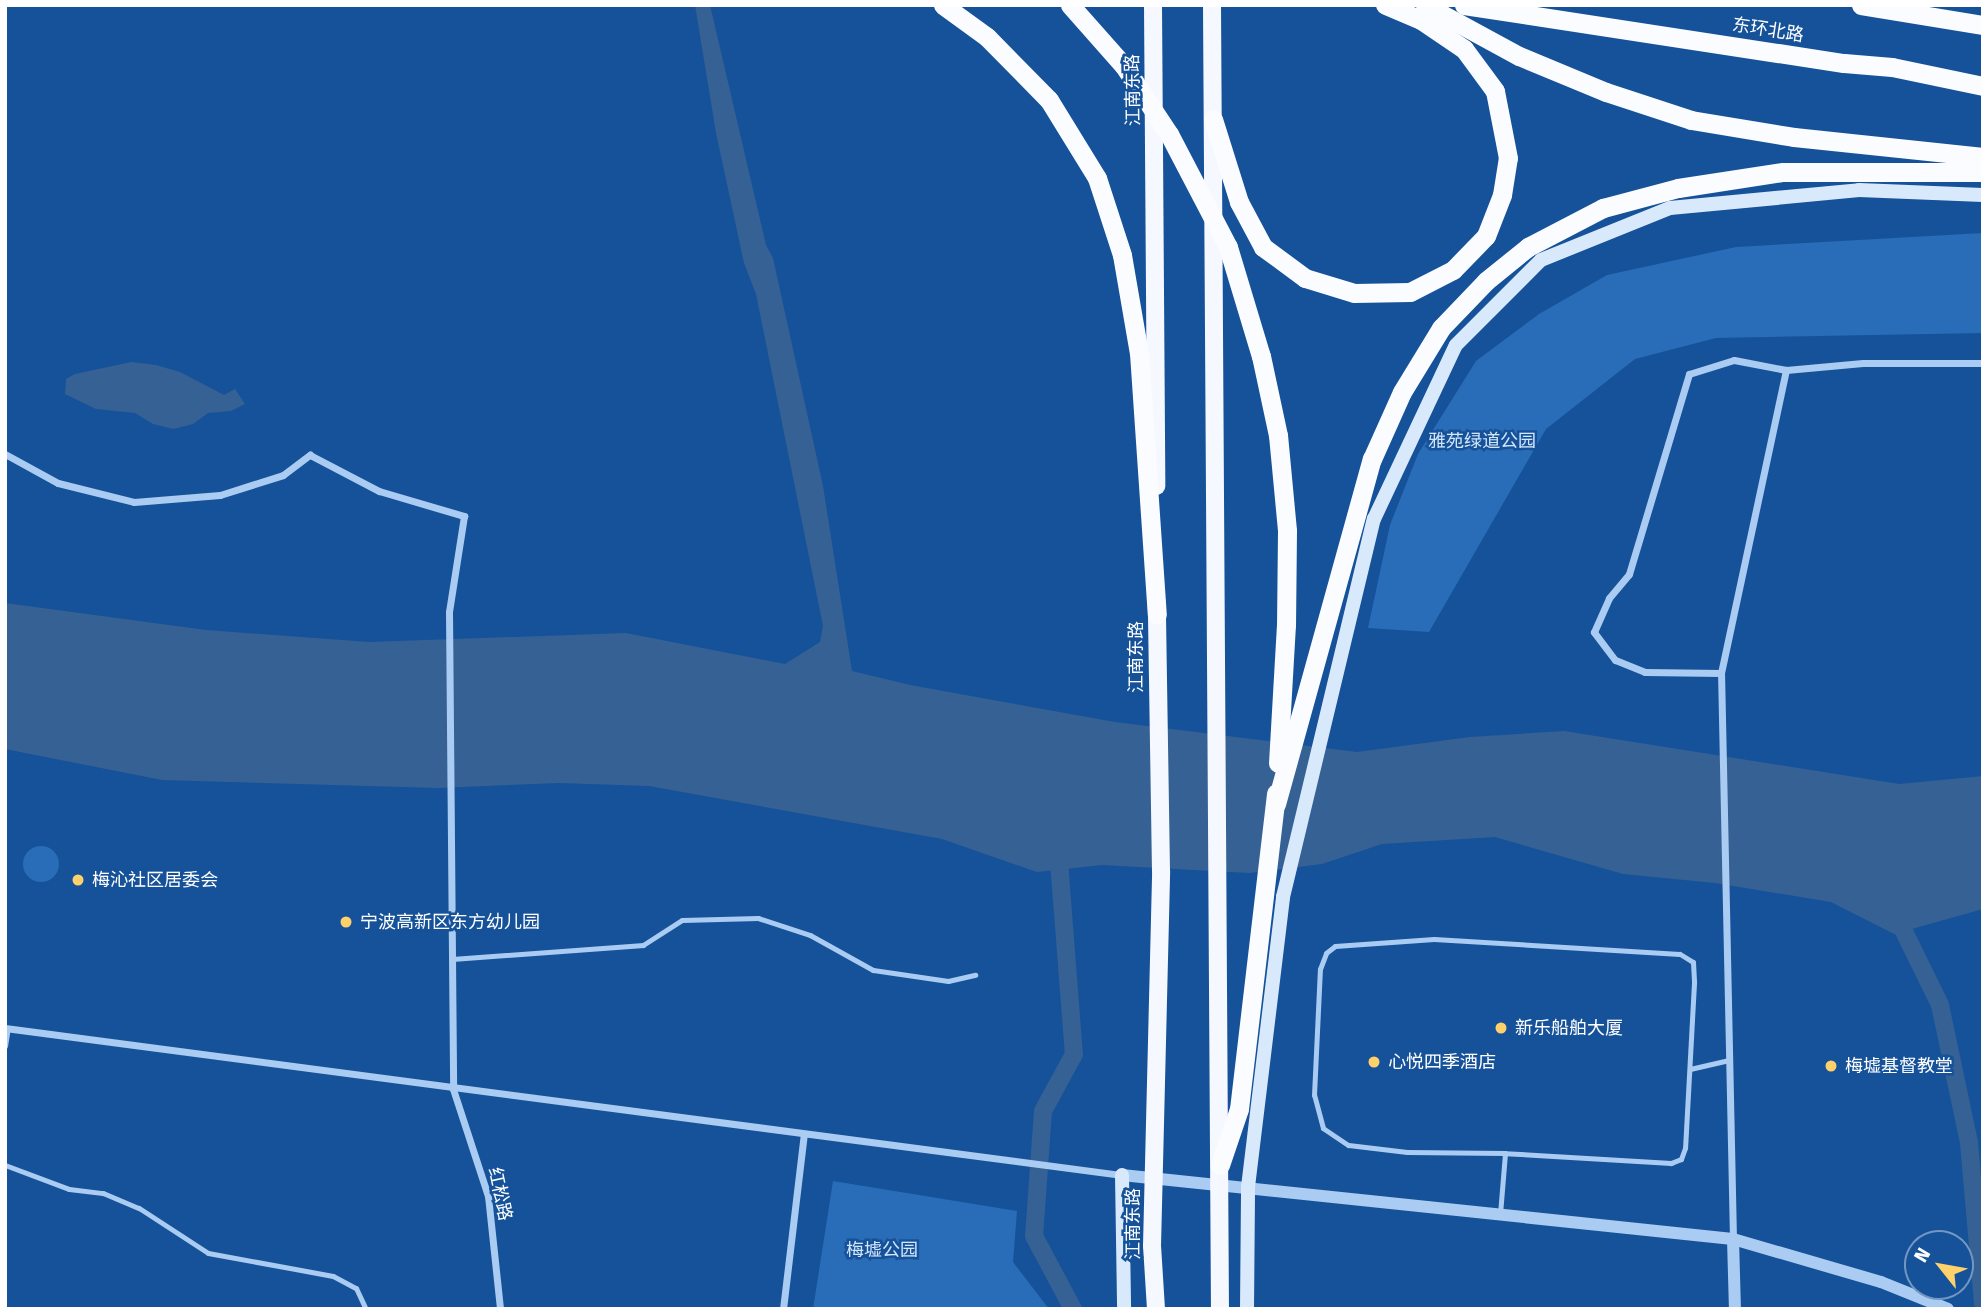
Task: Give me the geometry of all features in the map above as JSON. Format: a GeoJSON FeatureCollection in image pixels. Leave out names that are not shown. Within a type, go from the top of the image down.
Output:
{"type":"FeatureCollection","features":[{"type":"Feature","properties":{"kind":"highway"},"geometry":{"type":"LineString","coordinates":[[943,5],[987,37],[1049,100],[1097,178],[1122,255],[1139,353],[1157,614]]}},
{"type":"Feature","properties":{"kind":"highway"},"geometry":{"type":"LineString","coordinates":[[1070,5],[1124,66],[1169,134],[1228,247],[1261,356],[1278,435],[1287,531],[1288,726]]}},
{"type":"Feature","properties":{"kind":"highway"},"geometry":{"type":"LineString","coordinates":[[1213,119],[1239,201],[1263,247],[1305,278],[1354,293],[1410,292],[1452,270],[1486,236],[1502,195],[1508,158],[1495,91],[1464,49],[1421,20],[1385,5]]}},
{"type":"Feature","properties":{"kind":"highway"},"geometry":{"type":"LineString","coordinates":[[1425,5],[1519,57],[1606,92],[1691,120],[1794,137],[1983,157]]}},
{"type":"Feature","properties":{"kind":"highway","name":"东环北路"},"geometry":{"type":"LineString","coordinates":[[1464,5],[1844,63],[1892,67],[1983,86]]}},
{"type":"Feature","properties":{"kind":"highway"},"geometry":{"type":"LineString","coordinates":[[1861,5],[1983,25]]}},
{"type":"Feature","properties":{"kind":"highway"},"geometry":{"type":"LineString","coordinates":[[1940,5],[1983,19]]}},
{"type":"Feature","properties":{"kind":"highway"},"geometry":{"type":"LineString","coordinates":[[1220,1174],[1239,1109],[1266,875],[1288,726],[1372,459],[1402,392],[1441,328],[1486,281],[1528,247],[1603,208],[1678,188],[1783,172],[1983,172]]}},
{"type":"Feature","properties":{"kind":"main road","name":"江南东路"},"geometry":{"type":"LineString","coordinates":[[1153,5],[1161,870],[1154,1179],[1156,1309]]}},
{"type":"Feature","properties":{"kind":"main road"},"geometry":{"type":"LineString","coordinates":[[1212,5],[1220,1309]]}},
{"type":"Feature","properties":{"kind":"main road"},"geometry":{"type":"LineString","coordinates":[[1247,1309],[1248,1187],[1283,897],[1374,519],[1456,345],[1541,260],[1670,208],[1860,190],[1983,195]]}},
{"type":"Feature","properties":{"kind":"main road"},"geometry":{"type":"LineString","coordinates":[[1122,1175],[1124,1309]]}},
{"type":"Feature","properties":{"kind":"street"},"geometry":{"type":"LineString","coordinates":[[1721,673],[1645,672],[1615,660],[1594,632],[1609,598],[1629,574],[1689,374],[1734,360],[1786,370],[1863,363],[1983,363]]}},
{"type":"Feature","properties":{"kind":"street"},"geometry":{"type":"LineString","coordinates":[[1735,1309],[1721,673],[1786,370]]}},
{"type":"Feature","properties":{"kind":"street","name":"红松路"},"geometry":{"type":"LineString","coordinates":[[5,454],[58,483],[134,502],[220,495],[283,475],[310,455],[379,491],[464,516],[449,612],[453,1089],[488,1196],[500,1309]]}},
{"type":"Feature","properties":{"kind":"street"},"geometry":{"type":"LineString","coordinates":[[6,1028],[453,1089],[1154,1179],[1220,1174],[1248,1187],[1733,1239],[1881,1282],[1948,1309]]}},
{"type":"Feature","properties":{"kind":"street"},"geometry":{"type":"LineString","coordinates":[[783,1309],[804,1134]]}},
{"type":"Feature","properties":{"kind":"lane"},"geometry":{"type":"LineString","coordinates":[[452,959],[643,945],[682,920],[758,918],[810,935],[873,970],[948,981],[975,975]]}},
{"type":"Feature","properties":{"kind":"lane"},"geometry":{"type":"LineString","coordinates":[[1434,939],[1680,954],[1693,962],[1690,1069],[1685,1149],[1681,1159],[1671,1163],[1505,1153],[1408,1152],[1348,1144],[1323,1128],[1314,1095],[1320,969],[1326,953],[1335,947],[1434,939]]}},
{"type":"Feature","properties":{"kind":"lane"},"geometry":{"type":"LineString","coordinates":[[5,1046],[6,1028]]}},
{"type":"Feature","properties":{"kind":"lane"},"geometry":{"type":"LineString","coordinates":[[1690,1069],[1729,1060]]}},
{"type":"Feature","properties":{"kind":"lane"},"geometry":{"type":"LineString","coordinates":[[1500,1214],[1505,1153]]}},
{"type":"Feature","properties":{"kind":"lane"},"geometry":{"type":"LineString","coordinates":[[5,1165],[69,1189],[103,1193],[139,1208],[208,1253],[333,1276],[356,1288],[366,1309]]}},
{"type":"Feature","properties":{"kind":"green space","name":"雅苑绿道公园"},"geometry":{"type":"Polygon","coordinates":[[[1983,233],[1983,333],[1716,338],[1635,359],[1546,429],[1429,632],[1368,628],[1390,525],[1418,454],[1476,361],[1539,314],[1607,275],[1736,247],[1983,233]]]}},
{"type":"Feature","properties":{"kind":"green space"},"geometry":{"type":"Polygon","coordinates":[[[41,846],[53,852],[59,864],[53,876],[41,882],[29,876],[23,864],[29,852],[41,846]]]}},
{"type":"Feature","properties":{"kind":"green space","name":"梅墟公园"},"geometry":{"type":"Polygon","coordinates":[[[833,1181],[1017,1211],[1013,1262],[1049,1309],[813,1309],[833,1181]]]}},
{"type":"Feature","properties":{"kind":"shaded area"},"geometry":{"type":"Polygon","coordinates":[[[695,5],[710,5],[766,245],[773,258],[823,486],[852,671],[910,685],[1115,722],[1357,752],[1470,737],[1564,731],[1899,784],[1983,776],[1983,909],[1894,934],[1831,902],[1715,883],[1623,874],[1495,837],[1382,844],[1322,864],[1249,873],[1102,865],[1037,872],[942,839],[649,786],[559,783],[438,788],[162,780],[5,749],[5,603],[206,630],[369,642],[626,633],[785,664],[820,642],[823,626],[756,294],[744,263],[716,133],[695,5]]]}},
{"type":"Feature","properties":{"kind":"shaded area"},"geometry":{"type":"Polygon","coordinates":[[[131,362],[180,372],[224,395],[235,389],[245,404],[231,411],[208,413],[193,424],[173,429],[153,424],[135,413],[96,409],[65,394],[66,379],[75,374],[131,362]]]}},
{"type":"Feature","properties":{"kind":"waterway"},"geometry":{"type":"LineString","coordinates":[[1058,848],[1074,1054],[1043,1111],[1034,1236],[1073,1309]]}},
{"type":"Feature","properties":{"kind":"waterway"},"geometry":{"type":"LineString","coordinates":[[1894,911],[1940,1005],[1969,1143],[1983,1303]]}},
{"type":"Feature","properties":{"kind":"place","name":"梅沁社区居委会"},"geometry":{"type":"Point","coordinates":[78,880]}},
{"type":"Feature","properties":{"kind":"place","name":"宁波高新区东方幼儿园"},"geometry":{"type":"Point","coordinates":[346,922]}},
{"type":"Feature","properties":{"kind":"place","name":"新乐船舶大厦"},"geometry":{"type":"Point","coordinates":[1501,1028]}},
{"type":"Feature","properties":{"kind":"place","name":"心悦四季酒店"},"geometry":{"type":"Point","coordinates":[1374,1062]}},
{"type":"Feature","properties":{"kind":"place","name":"梅墟基督教堂"},"geometry":{"type":"Point","coordinates":[1831,1066]}}]}
